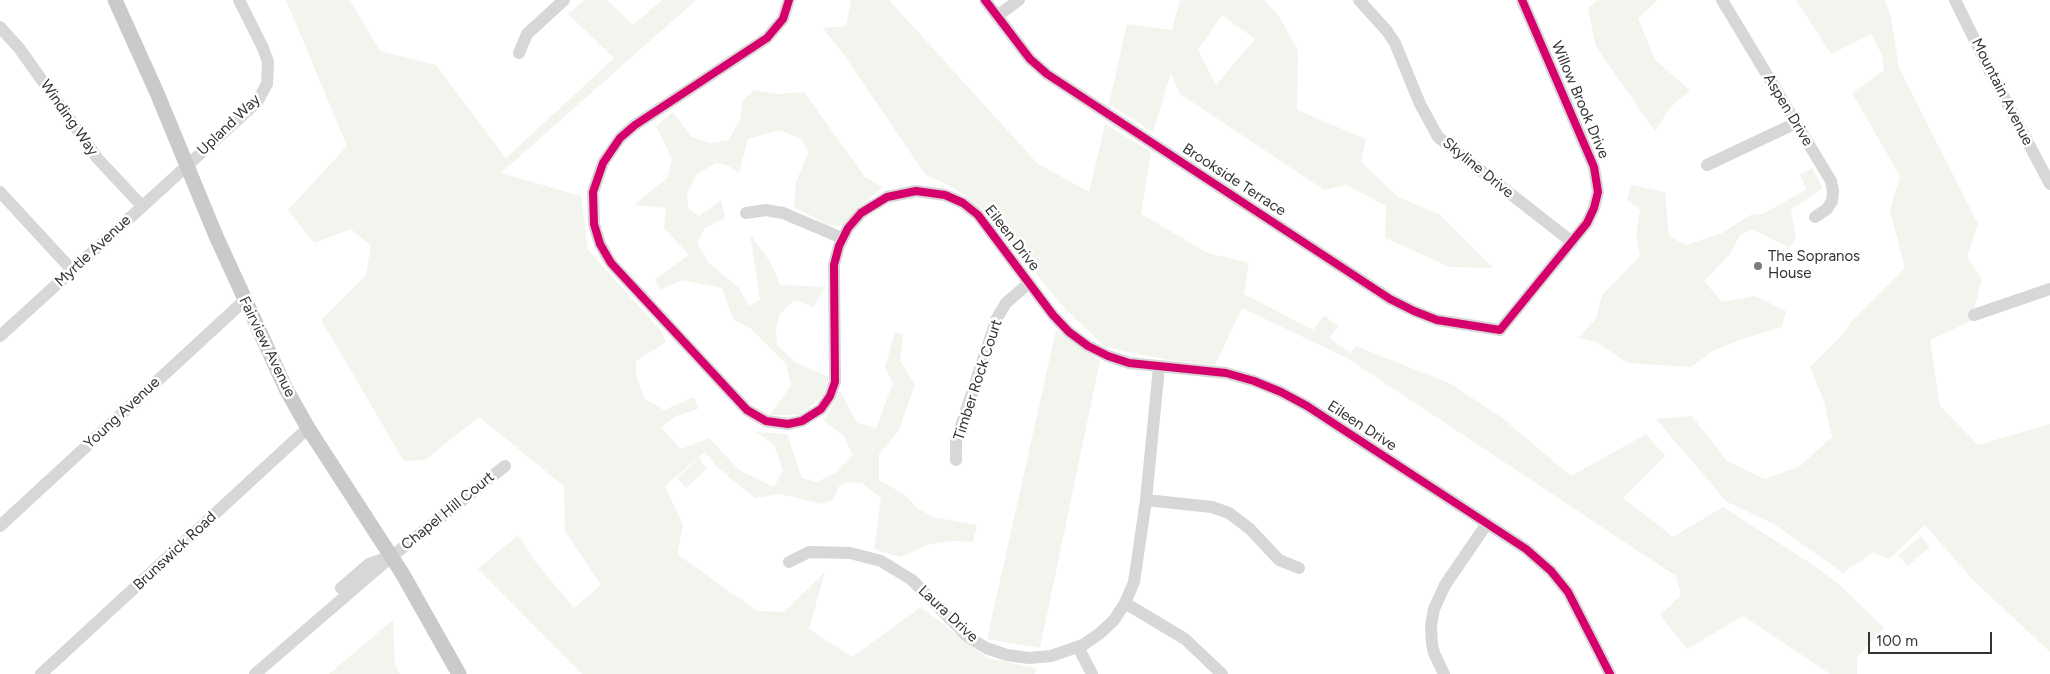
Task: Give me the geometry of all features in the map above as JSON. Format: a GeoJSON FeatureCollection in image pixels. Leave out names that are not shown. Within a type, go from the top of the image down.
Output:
{"type":"FeatureCollection","features":[{"type":"Feature","properties":{"kind":"main road","name":"Fairview Avenue"},"geometry":{"type":"LineString","coordinates":[[115,0],[157,93],[245,300],[286,389],[308,428],[422,608],[459,674]]}},
{"type":"Feature","properties":{"kind":"street","name":"Upland Way"},"geometry":{"type":"LineString","coordinates":[[186,165],[253,107],[267,84],[266,55],[239,0]]}},
{"type":"Feature","properties":{"kind":"street"},"geometry":{"type":"LineString","coordinates":[[519,53],[527,34],[564,0]]}},
{"type":"Feature","properties":{"kind":"street","name":"Eileen Drive"},"geometry":{"type":"LineString","coordinates":[[789,0],[783,19],[767,38],[635,125],[616,142],[603,163],[596,182],[593,203],[594,224],[600,244],[614,267],[742,405],[759,418],[780,424],[802,421],[815,414],[826,403],[833,389],[835,374],[834,275],[836,256],[842,238],[858,216],[878,201],[906,192],[936,192],[954,198],[978,215],[1060,324],[1088,346],[1118,360],[1159,367],[1226,373],[1254,381],[1281,392],[1307,406],[1534,556],[1560,582],[1578,608],[1610,674]]}},
{"type":"Feature","properties":{"kind":"street","name":"Brookside Terrace"},"geometry":{"type":"LineString","coordinates":[[985,0],[1030,59],[1047,74],[1390,299],[1437,320],[1500,330]]}},
{"type":"Feature","properties":{"kind":"street"},"geometry":{"type":"LineString","coordinates":[[997,16],[1019,0]]}},
{"type":"Feature","properties":{"kind":"street","name":"Skyline Drive"},"geometry":{"type":"LineString","coordinates":[[1359,0],[1387,31],[1395,43],[1420,104],[1438,137],[1572,242]]}},
{"type":"Feature","properties":{"kind":"street","name":"Willow Brook Drive"},"geometry":{"type":"LineString","coordinates":[[1500,330],[1587,223],[1594,208],[1598,192],[1596,176],[1522,0]]}},
{"type":"Feature","properties":{"kind":"street","name":"Aspen Drive"},"geometry":{"type":"LineString","coordinates":[[1722,0],[1833,186],[1833,196],[1830,205],[1815,218]]}},
{"type":"Feature","properties":{"kind":"street","name":"Mountain Avenue"},"geometry":{"type":"LineString","coordinates":[[1955,0],[1991,73],[2049,179]]}},
{"type":"Feature","properties":{"kind":"street","name":"Winding Way"},"geometry":{"type":"LineString","coordinates":[[0,27],[20,48],[98,159],[142,206]]}},
{"type":"Feature","properties":{"kind":"street"},"geometry":{"type":"LineString","coordinates":[[1707,165],[1796,123]]}},
{"type":"Feature","properties":{"kind":"street","name":"Myrtle Avenue"},"geometry":{"type":"LineString","coordinates":[[0,336],[186,165]]}},
{"type":"Feature","properties":{"kind":"street"},"geometry":{"type":"LineString","coordinates":[[0,192],[72,270]]}},
{"type":"Feature","properties":{"kind":"street"},"geometry":{"type":"LineString","coordinates":[[746,213],[766,210],[783,213],[842,238]]}},
{"type":"Feature","properties":{"kind":"street","name":"Timber Rock Court"},"geometry":{"type":"LineString","coordinates":[[956,460],[956,441],[998,318],[1006,304],[1030,283]]}},
{"type":"Feature","properties":{"kind":"street"},"geometry":{"type":"LineString","coordinates":[[1974,315],[2050,289]]}},
{"type":"Feature","properties":{"kind":"street","name":"Young Avenue"},"geometry":{"type":"LineString","coordinates":[[0,526],[245,300]]}},
{"type":"Feature","properties":{"kind":"street","name":"Laura Drive"},"geometry":{"type":"LineString","coordinates":[[789,562],[809,552],[850,553],[881,561],[912,580],[967,636],[997,652],[1018,657],[1040,657],[1062,653],[1078,647],[1091,640],[1107,627],[1125,603],[1137,571],[1159,367]]}},
{"type":"Feature","properties":{"kind":"street","name":"Brunswick Road"},"geometry":{"type":"LineString","coordinates":[[41,674],[308,428]]}},
{"type":"Feature","properties":{"kind":"street","name":"Chapel Hill Court"},"geometry":{"type":"LineString","coordinates":[[301,629],[505,466]]}},
{"type":"Feature","properties":{"kind":"street"},"geometry":{"type":"LineString","coordinates":[[1146,500],[1212,507],[1229,513],[1250,529],[1279,560],[1299,568]]}},
{"type":"Feature","properties":{"kind":"street"},"geometry":{"type":"LineString","coordinates":[[1444,674],[1432,644],[1431,625],[1434,609],[1445,585],[1486,525]]}},
{"type":"Feature","properties":{"kind":"street"},"geometry":{"type":"LineString","coordinates":[[1125,603],[1185,639],[1222,674]]}},
{"type":"Feature","properties":{"kind":"street"},"geometry":{"type":"LineString","coordinates":[[244,674],[301,629]]}},
{"type":"Feature","properties":{"kind":"street"},"geometry":{"type":"LineString","coordinates":[[255,674],[301,629]]}},
{"type":"Feature","properties":{"kind":"street"},"geometry":{"type":"LineString","coordinates":[[1078,647],[1092,674]]}},
{"type":"Feature","properties":{"kind":"shaded area"},"geometry":{"type":"Polygon","coordinates":[[[286,0],[350,0],[380,51],[436,65],[506,158],[614,58],[568,14],[584,0],[607,0],[633,25],[662,0],[696,0],[501,173],[581,196],[588,250],[661,331],[666,342],[636,361],[636,375],[645,399],[664,410],[694,397],[698,409],[676,416],[661,427],[681,449],[709,438],[739,470],[774,487],[783,470],[774,445],[756,432],[787,434],[802,478],[817,482],[835,473],[853,455],[843,435],[824,421],[840,391],[857,423],[876,428],[893,383],[885,367],[895,333],[903,334],[900,361],[915,384],[899,430],[879,454],[879,480],[905,495],[917,508],[933,517],[977,525],[973,542],[951,541],[927,545],[900,557],[874,549],[881,498],[862,483],[848,482],[839,486],[833,500],[822,504],[780,494],[755,498],[718,468],[705,452],[665,486],[683,525],[677,554],[757,611],[784,612],[825,572],[809,629],[852,657],[921,607],[987,658],[1036,668],[1035,674],[582,674],[478,569],[518,535],[534,560],[574,608],[601,585],[565,531],[564,486],[479,417],[425,460],[404,461],[321,320],[366,275],[371,246],[351,229],[314,243],[288,210],[347,146],[286,0]]]}},
{"type":"Feature","properties":{"kind":"shaded area"},"geometry":{"type":"Polygon","coordinates":[[[851,0],[889,0],[1037,163],[1089,192],[1105,124],[1151,152],[1141,214],[1208,253],[1249,263],[1244,294],[1313,330],[1324,315],[1338,326],[1329,338],[1351,353],[1356,346],[1449,383],[1501,417],[1571,476],[1646,434],[1665,456],[1623,498],[1673,537],[1723,507],[1839,584],[1884,628],[1857,657],[1857,674],[1830,674],[1743,616],[1687,649],[1660,615],[1681,595],[1676,576],[1347,358],[1242,308],[1215,365],[1168,360],[1105,347],[1061,305],[993,218],[956,189],[925,174],[844,55],[823,28],[846,26],[851,0]]]}},
{"type":"Feature","properties":{"kind":"shaded area"},"geometry":{"type":"Polygon","coordinates":[[[1180,0],[1264,0],[1279,16],[1298,51],[1297,110],[1366,139],[1361,162],[1398,197],[1439,214],[1493,268],[1450,267],[1385,238],[1386,206],[1347,185],[1324,190],[1180,94],[1171,73],[1153,132],[1109,104],[1127,24],[1172,30],[1180,0]],[[1222,15],[1198,50],[1216,85],[1255,39],[1222,15]]]}},
{"type":"Feature","properties":{"kind":"shaded area"},"geometry":{"type":"Polygon","coordinates":[[[1597,0],[1658,0],[1638,18],[1655,60],[1690,90],[1670,108],[1655,131],[1596,47],[1588,8],[1597,0]]]}},
{"type":"Feature","properties":{"kind":"shaded area"},"geometry":{"type":"Polygon","coordinates":[[[1796,0],[1885,0],[1891,17],[1899,68],[1978,224],[1967,257],[1982,279],[1971,321],[1930,340],[1940,406],[1978,445],[2050,424],[2050,652],[1973,580],[1925,525],[1889,559],[1873,552],[1843,573],[1774,524],[1727,502],[1656,419],[1692,416],[1727,461],[1765,479],[1800,466],[1832,437],[1824,401],[1810,367],[1844,333],[1851,322],[1905,268],[1890,210],[1900,176],[1852,93],[1884,70],[1882,55],[1871,34],[1831,54],[1796,0]]]}},
{"type":"Feature","properties":{"kind":"shaded area"},"geometry":{"type":"Polygon","coordinates":[[[754,90],[778,94],[804,92],[865,177],[883,187],[856,209],[841,226],[828,225],[794,207],[796,182],[809,151],[800,138],[779,130],[748,139],[739,172],[726,165],[716,163],[697,174],[687,193],[688,208],[699,216],[721,200],[725,218],[705,228],[697,243],[709,263],[739,288],[749,306],[760,299],[750,234],[771,263],[780,285],[826,287],[813,307],[794,300],[780,314],[776,328],[777,345],[796,363],[829,377],[824,395],[800,415],[770,415],[791,385],[786,364],[750,328],[733,319],[722,288],[682,280],[660,290],[655,279],[689,255],[664,228],[666,208],[634,205],[668,177],[672,159],[656,126],[673,112],[691,137],[711,143],[729,140],[740,119],[743,100],[754,90]]]}},
{"type":"Feature","properties":{"kind":"shaded area"},"geometry":{"type":"Polygon","coordinates":[[[1812,168],[1823,188],[1791,210],[1796,236],[1790,248],[1752,229],[1740,235],[1730,254],[1704,281],[1722,302],[1755,296],[1786,311],[1782,327],[1742,339],[1713,351],[1691,367],[1628,363],[1596,342],[1578,338],[1596,319],[1602,295],[1640,256],[1636,235],[1640,210],[1627,200],[1631,185],[1665,192],[1669,236],[1686,245],[1722,233],[1750,215],[1763,214],[1807,189],[1800,175],[1812,168]]]}},
{"type":"Feature","properties":{"kind":"shaded area"},"geometry":{"type":"Polygon","coordinates":[[[1056,330],[1100,361],[1040,648],[987,639],[1056,330]]]}},
{"type":"Feature","properties":{"kind":"shaded area"},"geometry":{"type":"Polygon","coordinates":[[[699,458],[707,469],[686,488],[677,478],[699,458]]]}},
{"type":"Feature","properties":{"kind":"shaded area"},"geometry":{"type":"Polygon","coordinates":[[[1921,536],[1930,547],[1908,566],[1898,555],[1921,536]]]}},
{"type":"Feature","properties":{"kind":"shaded area"},"geometry":{"type":"Polygon","coordinates":[[[393,620],[395,665],[400,674],[329,674],[393,620]]]}},
{"type":"Feature","properties":{"kind":"cycle path"},"geometry":{"type":"LineString","coordinates":[[789,0],[783,19],[767,38],[635,125],[620,138],[603,163],[593,192],[594,224],[600,244],[611,263],[747,410],[766,421],[788,424],[802,421],[821,409],[830,396],[835,382],[834,265],[839,246],[848,228],[861,213],[887,197],[916,191],[945,195],[963,203],[978,215],[1053,315],[1069,332],[1088,346],[1108,356],[1129,363],[1226,373],[1254,381],[1281,392],[1307,406],[1526,549],[1551,571],[1568,592],[1610,674]]}},
{"type":"Feature","properties":{"kind":"cycle path"},"geometry":{"type":"LineString","coordinates":[[985,0],[1030,59],[1047,74],[1390,299],[1437,320],[1500,330],[1587,223],[1594,208],[1598,192],[1594,167],[1522,0]]}},
{"type":"Feature","properties":{"kind":"place","name":"The Sopranos House"},"geometry":{"type":"Point","coordinates":[1758,266]}}]}
